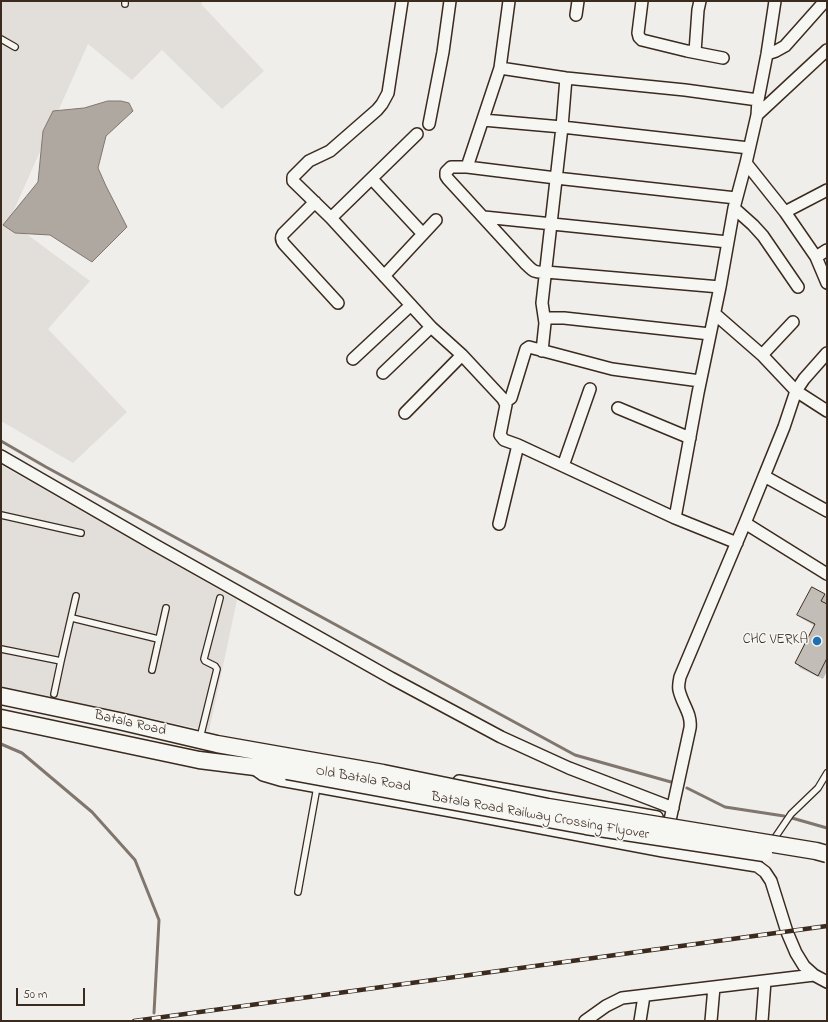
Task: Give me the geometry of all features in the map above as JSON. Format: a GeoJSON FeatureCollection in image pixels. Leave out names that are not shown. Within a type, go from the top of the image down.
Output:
{"type":"FeatureCollection","features":[{"type":"Feature","properties":{"kind":"main road","name":"Batala Road"},"geometry":{"type":"LineString","coordinates":[[1,696],[259,752]]}},
{"type":"Feature","properties":{"kind":"main road","name":"Batala Road"},"geometry":{"type":"LineString","coordinates":[[1,718],[200,760],[253,767]]}},
{"type":"Feature","properties":{"kind":"main road","name":"Batala Road Railway Crossing Flyover"},"geometry":{"type":"LineString","coordinates":[[259,752],[286,764],[586,826],[827,864]]}},
{"type":"Feature","properties":{"kind":"main road","name":"Batala Road Railway Crossing Flyover"},"geometry":{"type":"LineString","coordinates":[[253,767],[286,764],[383,774],[548,807],[800,848],[827,854]]}},
{"type":"Feature","properties":{"kind":"street"},"geometry":{"type":"LineString","coordinates":[[402,1],[388,93],[382,104],[330,151],[309,160],[292,177],[293,180],[331,218],[431,327],[462,355],[506,402],[500,435],[504,440],[518,445],[675,518],[737,543]]}},
{"type":"Feature","properties":{"kind":"street"},"geometry":{"type":"LineString","coordinates":[[430,124],[443,52],[450,1]]}},
{"type":"Feature","properties":{"kind":"street"},"geometry":{"type":"LineString","coordinates":[[467,167],[500,68],[509,1]]}},
{"type":"Feature","properties":{"kind":"street"},"geometry":{"type":"LineString","coordinates":[[576,15],[578,1]]}},
{"type":"Feature","properties":{"kind":"street"},"geometry":{"type":"LineString","coordinates":[[642,1],[638,33],[642,40],[723,58]]}},
{"type":"Feature","properties":{"kind":"street"},"geometry":{"type":"LineString","coordinates":[[695,52],[700,1]]}},
{"type":"Feature","properties":{"kind":"street"},"geometry":{"type":"LineString","coordinates":[[675,518],[735,203],[757,115],[758,100],[775,1]]}},
{"type":"Feature","properties":{"kind":"street"},"geometry":{"type":"LineString","coordinates":[[767,54],[776,52],[785,46],[825,1]]}},
{"type":"Feature","properties":{"kind":"street"},"geometry":{"type":"LineString","coordinates":[[757,115],[825,55]]}},
{"type":"Feature","properties":{"kind":"street"},"geometry":{"type":"LineString","coordinates":[[500,68],[566,78],[685,90],[758,100]]}},
{"type":"Feature","properties":{"kind":"street"},"geometry":{"type":"LineString","coordinates":[[542,351],[545,318],[542,303],[562,127],[566,78]]}},
{"type":"Feature","properties":{"kind":"street"},"geometry":{"type":"LineString","coordinates":[[483,120],[562,127],[749,148]]}},
{"type":"Feature","properties":{"kind":"street"},"geometry":{"type":"LineString","coordinates":[[331,218],[417,134]]}},
{"type":"Feature","properties":{"kind":"street"},"geometry":{"type":"LineString","coordinates":[[746,163],[785,212],[816,257],[827,283]]}},
{"type":"Feature","properties":{"kind":"street"},"geometry":{"type":"LineString","coordinates":[[720,287],[536,272],[448,179],[446,172],[452,167],[467,167],[735,203],[763,236],[798,288]]}},
{"type":"Feature","properties":{"kind":"street"},"geometry":{"type":"LineString","coordinates":[[372,179],[423,234]]}},
{"type":"Feature","properties":{"kind":"street"},"geometry":{"type":"LineString","coordinates":[[785,212],[827,190]]}},
{"type":"Feature","properties":{"kind":"street"},"geometry":{"type":"LineString","coordinates":[[315,202],[283,234],[282,239],[284,244],[338,304]]}},
{"type":"Feature","properties":{"kind":"street"},"geometry":{"type":"LineString","coordinates":[[484,217],[728,242]]}},
{"type":"Feature","properties":{"kind":"street"},"geometry":{"type":"LineString","coordinates":[[384,276],[436,220]]}},
{"type":"Feature","properties":{"kind":"street"},"geometry":{"type":"LineString","coordinates":[[816,257],[827,250]]}},
{"type":"Feature","properties":{"kind":"street"},"geometry":{"type":"LineString","coordinates":[[353,359],[411,305]]}},
{"type":"Feature","properties":{"kind":"street"},"geometry":{"type":"LineString","coordinates":[[715,314],[762,354],[796,391],[827,411]]}},
{"type":"Feature","properties":{"kind":"street"},"geometry":{"type":"LineString","coordinates":[[545,318],[564,318],[710,334]]}},
{"type":"Feature","properties":{"kind":"street"},"geometry":{"type":"LineString","coordinates":[[762,354],[792,322]]}},
{"type":"Feature","properties":{"kind":"street"},"geometry":{"type":"LineString","coordinates":[[383,373],[431,327]]}},
{"type":"Feature","properties":{"kind":"street"},"geometry":{"type":"LineString","coordinates":[[506,402],[511,398],[526,349],[529,347],[612,369],[700,381]]}},
{"type":"Feature","properties":{"kind":"street"},"geometry":{"type":"LineString","coordinates":[[663,851],[691,722],[679,690],[678,684],[680,677],[737,543],[784,427],[796,391],[804,379],[827,353]]}},
{"type":"Feature","properties":{"kind":"street"},"geometry":{"type":"LineString","coordinates":[[405,413],[462,355]]}},
{"type":"Feature","properties":{"kind":"street"},"geometry":{"type":"LineString","coordinates":[[563,466],[590,389]]}},
{"type":"Feature","properties":{"kind":"street"},"geometry":{"type":"LineString","coordinates":[[618,408],[690,438]]}},
{"type":"Feature","properties":{"kind":"street"},"geometry":{"type":"LineString","coordinates":[[499,524],[518,445]]}},
{"type":"Feature","properties":{"kind":"street"},"geometry":{"type":"LineString","coordinates":[[1,456],[357,659],[501,737],[569,768],[673,808]]}},
{"type":"Feature","properties":{"kind":"street"},"geometry":{"type":"LineString","coordinates":[[764,476],[827,510]]}},
{"type":"Feature","properties":{"kind":"street"},"geometry":{"type":"LineString","coordinates":[[745,523],[827,574]]}},
{"type":"Feature","properties":{"kind":"street"},"geometry":{"type":"LineString","coordinates":[[259,752],[263,748],[347,761],[670,820],[827,846]]}},
{"type":"Feature","properties":{"kind":"street","name":"Old Batala Road"},"geometry":{"type":"LineString","coordinates":[[253,767],[263,775],[280,780],[663,851],[757,866]]}},
{"type":"Feature","properties":{"kind":"street"},"geometry":{"type":"LineString","coordinates":[[757,866],[765,872],[771,881],[787,932],[796,953],[804,966],[814,975],[827,982]]}},
{"type":"Feature","properties":{"kind":"street"},"geometry":{"type":"LineString","coordinates":[[586,1021],[614,1001],[622,998],[814,975]]}},
{"type":"Feature","properties":{"kind":"street"},"geometry":{"type":"LineString","coordinates":[[762,1021],[766,981]]}},
{"type":"Feature","properties":{"kind":"street"},"geometry":{"type":"LineString","coordinates":[[711,1021],[714,987]]}},
{"type":"Feature","properties":{"kind":"street"},"geometry":{"type":"LineString","coordinates":[[640,1021],[644,996]]}},
{"type":"Feature","properties":{"kind":"lane"},"geometry":{"type":"LineString","coordinates":[[1,40],[15,47]]}},
{"type":"Feature","properties":{"kind":"lane"},"geometry":{"type":"LineString","coordinates":[[1,515],[81,533]]}},
{"type":"Feature","properties":{"kind":"lane"},"geometry":{"type":"LineString","coordinates":[[54,694],[76,596]]}},
{"type":"Feature","properties":{"kind":"lane"},"geometry":{"type":"LineString","coordinates":[[200,740],[217,669],[215,666],[206,663],[204,659],[220,598]]}},
{"type":"Feature","properties":{"kind":"lane"},"geometry":{"type":"LineString","coordinates":[[152,670],[166,608]]}},
{"type":"Feature","properties":{"kind":"lane"},"geometry":{"type":"LineString","coordinates":[[72,618],[158,639]]}},
{"type":"Feature","properties":{"kind":"lane"},"geometry":{"type":"LineString","coordinates":[[1,649],[61,661]]}},
{"type":"Feature","properties":{"kind":"lane"},"geometry":{"type":"LineString","coordinates":[[757,866],[791,814],[818,788],[827,773]]}},
{"type":"Feature","properties":{"kind":"lane"},"geometry":{"type":"LineString","coordinates":[[298,892],[317,787]]}},
{"type":"Feature","properties":{"kind":"shaded area"},"geometry":{"type":"Polygon","coordinates":[[[1,1],[203,1],[201,4],[264,71],[222,109],[162,50],[132,80],[88,44],[9,221],[90,281],[48,329],[127,412],[73,463],[1,421],[1,1]]]}},
{"type":"Feature","properties":{"kind":"shaded area"},"geometry":{"type":"Polygon","coordinates":[[[108,101],[121,101],[129,103],[133,111],[106,136],[98,168],[127,227],[92,262],[50,235],[15,233],[3,225],[38,182],[43,131],[53,111],[84,108],[108,101]]]}},
{"type":"Feature","properties":{"kind":"shaded area"},"geometry":{"type":"Polygon","coordinates":[[[1,465],[237,600],[209,731],[1,686],[1,465]]]}},
{"type":"Feature","properties":{"kind":"building","name":"CHC VERKA"},"geometry":{"type":"Polygon","coordinates":[[[812,587],[825,594],[821,601],[827,604],[827,658],[818,676],[795,663],[815,624],[797,615],[812,587]]]}},
{"type":"Feature","properties":{"kind":"waterway"},"geometry":{"type":"LineString","coordinates":[[1,441],[46,467],[575,755],[671,782]]}},
{"type":"Feature","properties":{"kind":"waterway"},"geometry":{"type":"LineString","coordinates":[[1,744],[22,753],[92,812],[135,860],[159,920],[154,1013]]}},
{"type":"Feature","properties":{"kind":"waterway"},"geometry":{"type":"LineString","coordinates":[[687,788],[725,807],[784,816]]}},
{"type":"Feature","properties":{"kind":"waterway"},"geometry":{"type":"LineString","coordinates":[[792,818],[827,828]]}},
{"type":"Feature","properties":{"kind":"railway"},"geometry":{"type":"LineString","coordinates":[[134,1021],[827,926]]}},
{"type":"Feature","properties":{"kind":"place","name":"CHC VERKA"},"geometry":{"type":"Point","coordinates":[817,641]}}]}
